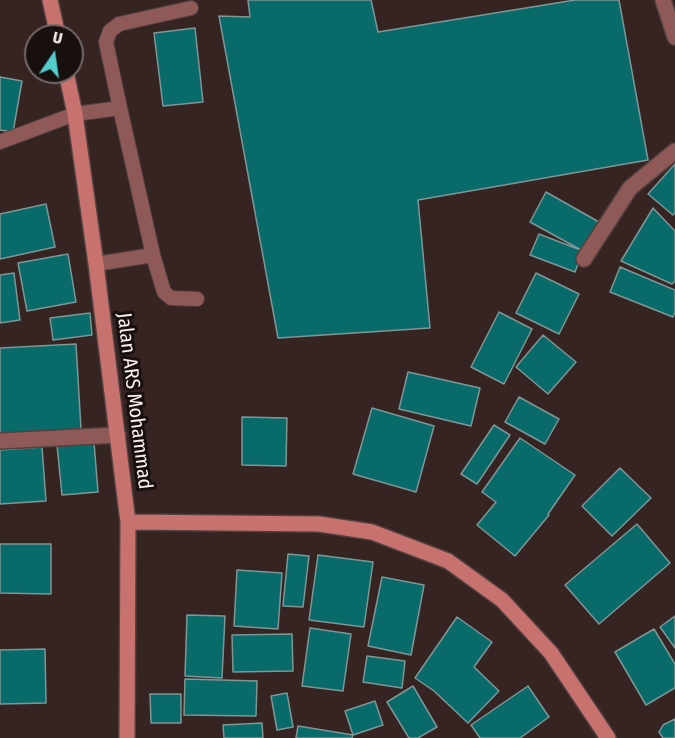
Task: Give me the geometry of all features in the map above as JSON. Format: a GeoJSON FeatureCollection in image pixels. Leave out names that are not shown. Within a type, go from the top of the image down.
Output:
{"type":"FeatureCollection","features":[{"type":"Feature","properties":{"kind":"street"},"geometry":{"type":"LineString","coordinates":[[50,0],[55,24]]}},
{"type":"Feature","properties":{"kind":"street"},"geometry":{"type":"LineString","coordinates":[[663,0],[675,37]]}},
{"type":"Feature","properties":{"kind":"street","name":"Jalan ARS Mohammad"},"geometry":{"type":"LineString","coordinates":[[69,84],[75,114],[96,264],[128,522],[127,738]]}},
{"type":"Feature","properties":{"kind":"street"},"geometry":{"type":"LineString","coordinates":[[584,259],[630,188],[675,151]]}},
{"type":"Feature","properties":{"kind":"street"},"geometry":{"type":"LineString","coordinates":[[0,441],[118,435]]}},
{"type":"Feature","properties":{"kind":"street"},"geometry":{"type":"LineString","coordinates":[[128,522],[319,524],[372,532],[448,561],[501,600],[551,653],[608,738]]}},
{"type":"Feature","properties":{"kind":"lane"},"geometry":{"type":"LineString","coordinates":[[191,8],[119,24],[110,32],[106,42],[153,255],[164,292],[171,298],[197,299]]}},
{"type":"Feature","properties":{"kind":"lane"},"geometry":{"type":"LineString","coordinates":[[0,142],[75,114],[120,108]]}},
{"type":"Feature","properties":{"kind":"lane"},"geometry":{"type":"LineString","coordinates":[[96,264],[153,255]]}},
{"type":"Feature","properties":{"kind":"building"},"geometry":{"type":"Polygon","coordinates":[[[248,0],[371,0],[378,32],[575,0],[619,0],[648,160],[418,200],[430,328],[278,338],[219,16],[250,17],[248,0]]]}},
{"type":"Feature","properties":{"kind":"building"},"geometry":{"type":"Polygon","coordinates":[[[195,28],[203,102],[163,106],[154,33],[195,28]]]}},
{"type":"Feature","properties":{"kind":"building"},"geometry":{"type":"Polygon","coordinates":[[[0,77],[22,81],[13,132],[0,130],[0,77]]]}},
{"type":"Feature","properties":{"kind":"building"},"geometry":{"type":"Polygon","coordinates":[[[675,164],[675,213],[673,215],[648,194],[675,164]]]}},
{"type":"Feature","properties":{"kind":"building"},"geometry":{"type":"Polygon","coordinates":[[[546,192],[599,222],[583,251],[530,222],[546,192]]]}},
{"type":"Feature","properties":{"kind":"building"},"geometry":{"type":"Polygon","coordinates":[[[46,204],[55,247],[0,259],[0,214],[46,204]]]}},
{"type":"Feature","properties":{"kind":"building"},"geometry":{"type":"Polygon","coordinates":[[[653,208],[675,231],[675,281],[672,284],[621,261],[653,208]]]}},
{"type":"Feature","properties":{"kind":"building"},"geometry":{"type":"Polygon","coordinates":[[[539,234],[583,251],[575,272],[530,255],[539,234]]]}},
{"type":"Feature","properties":{"kind":"building"},"geometry":{"type":"Polygon","coordinates":[[[68,254],[76,302],[27,311],[18,263],[68,254]]]}},
{"type":"Feature","properties":{"kind":"building"},"geometry":{"type":"Polygon","coordinates":[[[620,267],[675,290],[673,317],[610,292],[620,267]]]}},
{"type":"Feature","properties":{"kind":"building"},"geometry":{"type":"Polygon","coordinates":[[[14,273],[20,320],[0,323],[0,275],[14,273]]]}},
{"type":"Feature","properties":{"kind":"building"},"geometry":{"type":"Polygon","coordinates":[[[536,273],[579,294],[559,334],[516,313],[536,273]]]}},
{"type":"Feature","properties":{"kind":"building"},"geometry":{"type":"Polygon","coordinates":[[[499,312],[532,329],[504,384],[471,367],[499,312]]]}},
{"type":"Feature","properties":{"kind":"building"},"geometry":{"type":"Polygon","coordinates":[[[90,313],[92,335],[53,340],[50,318],[90,313]]]}},
{"type":"Feature","properties":{"kind":"building"},"geometry":{"type":"Polygon","coordinates":[[[543,335],[576,362],[548,394],[516,367],[543,335]]]}},
{"type":"Feature","properties":{"kind":"building"},"geometry":{"type":"Polygon","coordinates":[[[76,344],[81,429],[0,434],[0,348],[76,344]]]}},
{"type":"Feature","properties":{"kind":"building"},"geometry":{"type":"Polygon","coordinates":[[[408,372],[480,388],[471,426],[399,409],[408,372]]]}},
{"type":"Feature","properties":{"kind":"building"},"geometry":{"type":"Polygon","coordinates":[[[519,397],[559,419],[545,444],[505,422],[519,397]]]}},
{"type":"Feature","properties":{"kind":"building"},"geometry":{"type":"Polygon","coordinates":[[[372,408],[434,426],[416,492],[353,474],[372,408]]]}},
{"type":"Feature","properties":{"kind":"building"},"geometry":{"type":"Polygon","coordinates":[[[242,417],[287,418],[286,466],[242,465],[242,417]]]}},
{"type":"Feature","properties":{"kind":"building"},"geometry":{"type":"Polygon","coordinates":[[[494,425],[510,435],[477,484],[461,474],[494,425]]]}},
{"type":"Feature","properties":{"kind":"building"},"geometry":{"type":"Polygon","coordinates":[[[520,438],[575,475],[549,515],[515,556],[477,525],[496,502],[482,492],[520,438]]]}},
{"type":"Feature","properties":{"kind":"building"},"geometry":{"type":"Polygon","coordinates":[[[94,442],[98,492],[62,495],[57,445],[94,442]]]}},
{"type":"Feature","properties":{"kind":"building"},"geometry":{"type":"Polygon","coordinates":[[[42,447],[46,501],[0,504],[0,450],[42,447]]]}},
{"type":"Feature","properties":{"kind":"building"},"geometry":{"type":"Polygon","coordinates":[[[620,468],[651,498],[612,536],[582,506],[620,468]]]}},
{"type":"Feature","properties":{"kind":"building"},"geometry":{"type":"Polygon","coordinates":[[[637,524],[670,563],[599,624],[565,585],[637,524]]]}},
{"type":"Feature","properties":{"kind":"building"},"geometry":{"type":"Polygon","coordinates":[[[0,544],[51,544],[51,594],[0,593],[0,544]]]}},
{"type":"Feature","properties":{"kind":"building"},"geometry":{"type":"Polygon","coordinates":[[[288,554],[309,556],[303,607],[283,606],[288,554]]]}},
{"type":"Feature","properties":{"kind":"building"},"geometry":{"type":"Polygon","coordinates":[[[318,555],[373,562],[364,627],[309,620],[318,555]]]}},
{"type":"Feature","properties":{"kind":"building"},"geometry":{"type":"Polygon","coordinates":[[[237,570],[282,573],[278,629],[234,626],[237,570]]]}},
{"type":"Feature","properties":{"kind":"building"},"geometry":{"type":"Polygon","coordinates":[[[382,577],[424,585],[411,655],[368,646],[382,577]]]}},
{"type":"Feature","properties":{"kind":"building"},"geometry":{"type":"Polygon","coordinates":[[[187,615],[225,616],[222,678],[185,676],[187,615]]]}},
{"type":"Feature","properties":{"kind":"building"},"geometry":{"type":"Polygon","coordinates":[[[675,616],[675,648],[660,627],[675,616]]]}},
{"type":"Feature","properties":{"kind":"building"},"geometry":{"type":"Polygon","coordinates":[[[457,617],[492,642],[474,667],[499,691],[468,723],[434,691],[415,678],[457,617]]]}},
{"type":"Feature","properties":{"kind":"building"},"geometry":{"type":"Polygon","coordinates":[[[310,628],[351,634],[343,691],[302,686],[310,628]]]}},
{"type":"Feature","properties":{"kind":"building"},"geometry":{"type":"Polygon","coordinates":[[[654,629],[675,664],[675,688],[646,705],[615,652],[654,629]]]}},
{"type":"Feature","properties":{"kind":"building"},"geometry":{"type":"Polygon","coordinates":[[[292,634],[293,671],[233,672],[232,635],[292,634]]]}},
{"type":"Feature","properties":{"kind":"building"},"geometry":{"type":"Polygon","coordinates":[[[45,649],[46,703],[0,704],[0,650],[45,649]]]}},
{"type":"Feature","properties":{"kind":"building"},"geometry":{"type":"Polygon","coordinates":[[[367,656],[405,661],[402,688],[363,682],[367,656]]]}},
{"type":"Feature","properties":{"kind":"building"},"geometry":{"type":"Polygon","coordinates":[[[185,679],[257,681],[256,716],[184,715],[185,679]]]}},
{"type":"Feature","properties":{"kind":"building"},"geometry":{"type":"Polygon","coordinates":[[[413,686],[437,727],[418,738],[409,738],[387,702],[413,686]]]}},
{"type":"Feature","properties":{"kind":"building"},"geometry":{"type":"Polygon","coordinates":[[[528,686],[549,717],[520,738],[480,738],[471,725],[528,686]]]}},
{"type":"Feature","properties":{"kind":"building"},"geometry":{"type":"Polygon","coordinates":[[[287,693],[293,727],[277,730],[271,696],[287,693]]]}},
{"type":"Feature","properties":{"kind":"building"},"geometry":{"type":"Polygon","coordinates":[[[150,694],[181,694],[181,723],[151,723],[150,694]]]}},
{"type":"Feature","properties":{"kind":"building"},"geometry":{"type":"Polygon","coordinates":[[[375,701],[383,725],[353,735],[345,711],[375,701]]]}},
{"type":"Feature","properties":{"kind":"building"},"geometry":{"type":"Polygon","coordinates":[[[675,719],[675,738],[663,738],[659,732],[663,725],[675,719]]]}},
{"type":"Feature","properties":{"kind":"building"},"geometry":{"type":"Polygon","coordinates":[[[262,723],[263,738],[224,738],[223,725],[262,723]]]}},
{"type":"Feature","properties":{"kind":"building"},"geometry":{"type":"Polygon","coordinates":[[[298,726],[353,735],[352,738],[296,738],[298,726]]]}}]}
